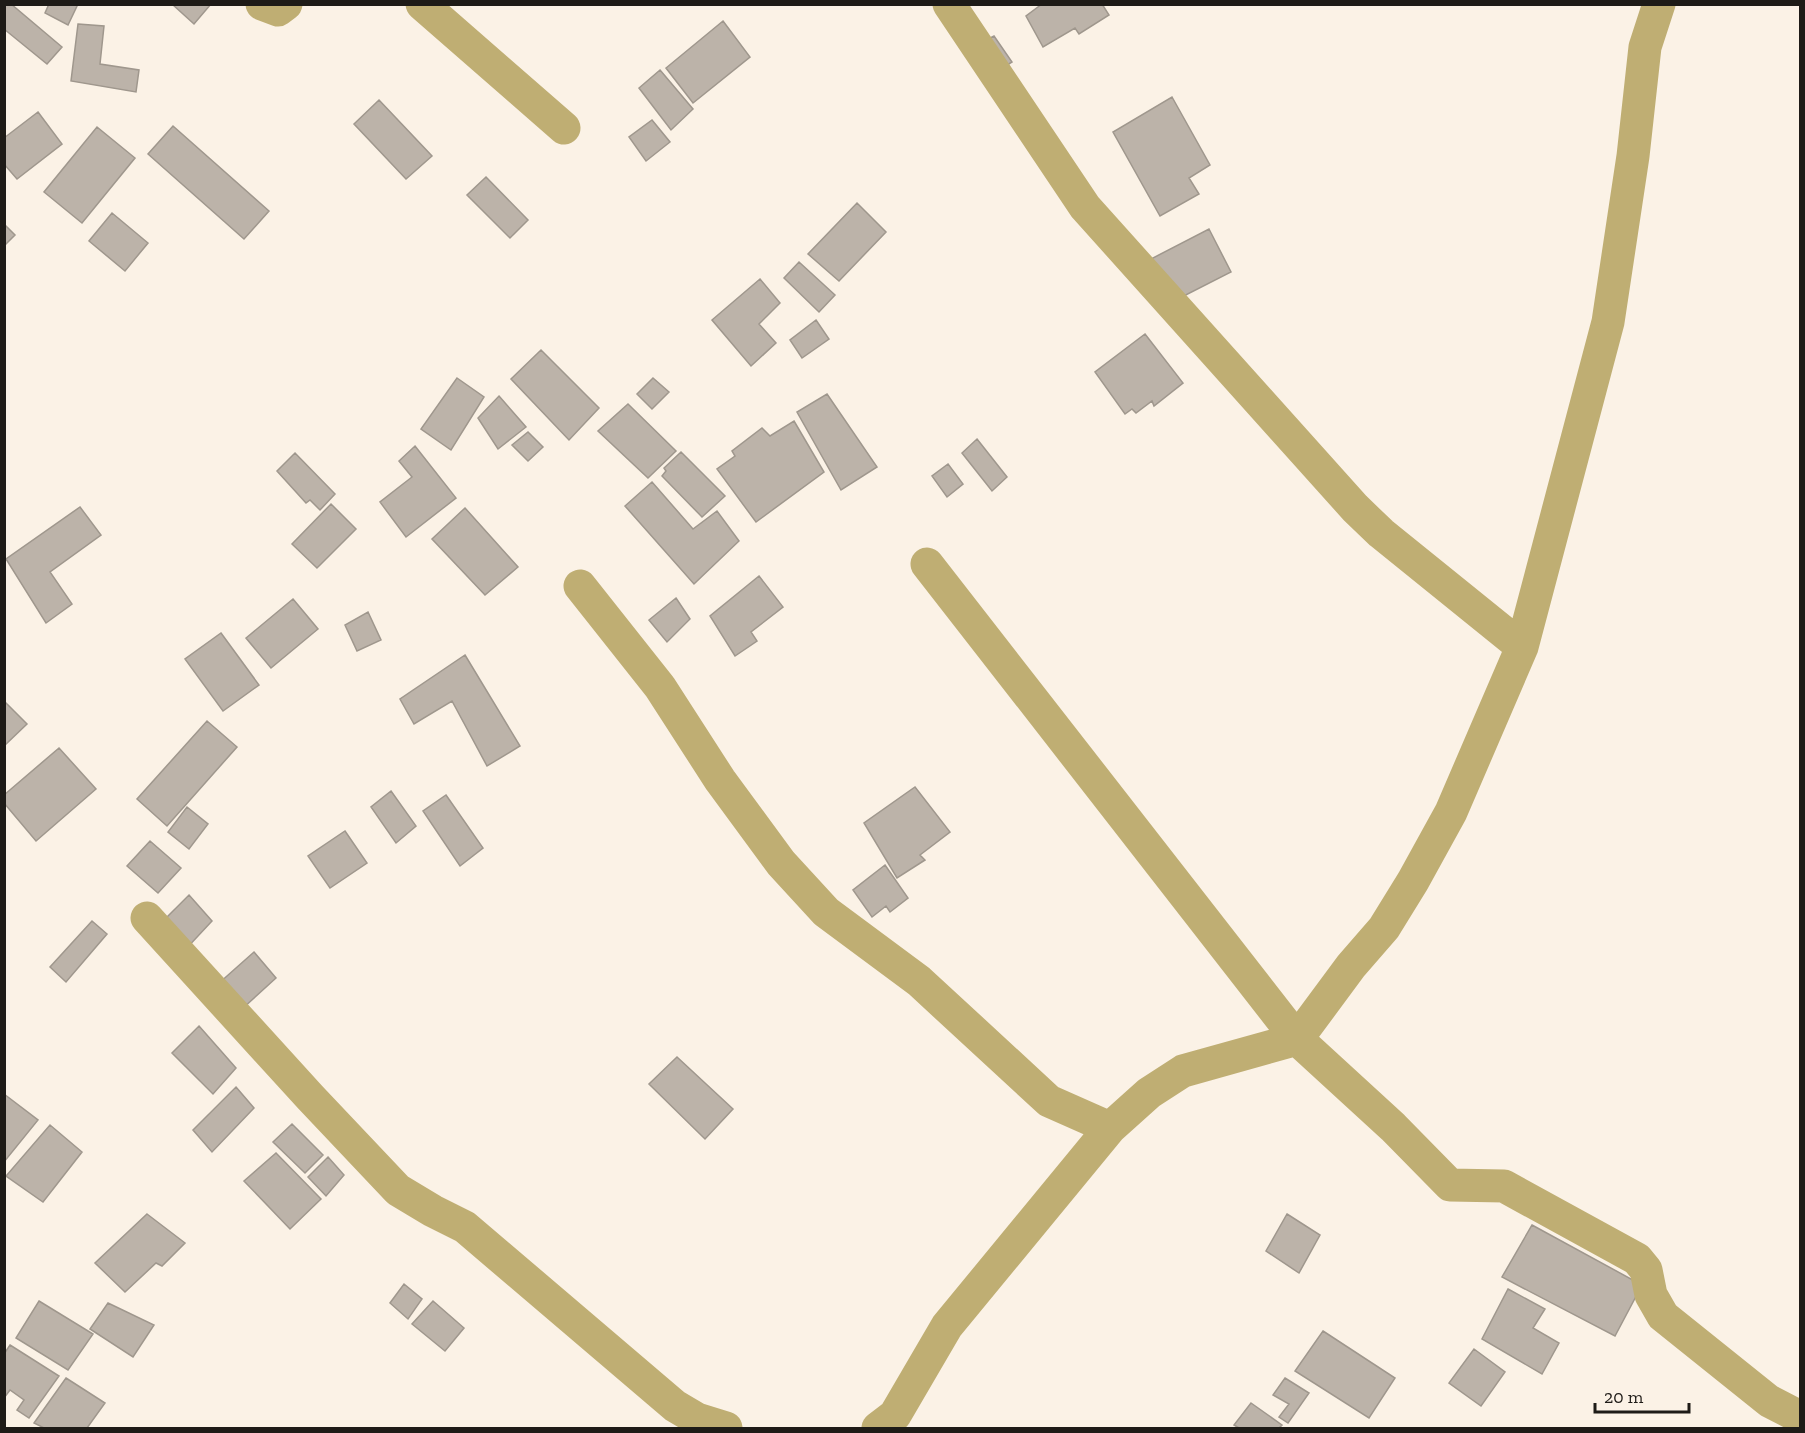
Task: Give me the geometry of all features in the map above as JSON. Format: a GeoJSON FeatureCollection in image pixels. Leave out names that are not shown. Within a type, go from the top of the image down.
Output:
{"type":"FeatureCollection","features":[{"type":"Feature","properties":{"kind":"street"},"geometry":{"type":"LineString","coordinates":[[262,4],[278,10],[286,4]]}},
{"type":"Feature","properties":{"kind":"street"},"geometry":{"type":"LineString","coordinates":[[422,4],[564,128]]}},
{"type":"Feature","properties":{"kind":"street"},"geometry":{"type":"LineString","coordinates":[[949,4],[1085,207],[1142,271],[1355,508],[1381,533],[1522,647]]}},
{"type":"Feature","properties":{"kind":"street"},"geometry":{"type":"LineString","coordinates":[[878,1428],[896,1415],[947,1326],[1110,1128],[1149,1094],[1183,1071],[1297,1039],[1351,966],[1384,928],[1451,812],[1522,647],[1608,322],[1633,156],[1646,47],[1659,4]]}},
{"type":"Feature","properties":{"kind":"street"},"geometry":{"type":"LineString","coordinates":[[927,564],[1297,1039],[1393,1127],[1450,1185],[1503,1186],[1637,1259],[1646,1270],[1651,1295],[1663,1316],[1769,1401],[1800,1417]]}},
{"type":"Feature","properties":{"kind":"street"},"geometry":{"type":"LineString","coordinates":[[580,586],[660,687],[720,780],[781,863],[826,912],[919,981],[1049,1101],[1110,1128]]}},
{"type":"Feature","properties":{"kind":"street"},"geometry":{"type":"LineString","coordinates":[[147,918],[398,1190],[465,1227],[675,1406],[697,1419],[726,1428]]}},
{"type":"Feature","properties":{"kind":"building"},"geometry":{"type":"Polygon","coordinates":[[[4,4],[11,4],[62,47],[47,64],[4,29],[4,4]]]}},
{"type":"Feature","properties":{"kind":"building"},"geometry":{"type":"Polygon","coordinates":[[[49,4],[78,4],[68,25],[45,13],[49,4]]]}},
{"type":"Feature","properties":{"kind":"building"},"geometry":{"type":"Polygon","coordinates":[[[172,4],[211,4],[194,24],[172,4]]]}},
{"type":"Feature","properties":{"kind":"building"},"geometry":{"type":"Polygon","coordinates":[[[1042,4],[1102,4],[1109,15],[1079,34],[1075,28],[1043,47],[1026,16],[1042,4]]]}},
{"type":"Feature","properties":{"kind":"building"},"geometry":{"type":"Polygon","coordinates":[[[723,21],[750,57],[693,103],[666,68],[723,21]]]}},
{"type":"Feature","properties":{"kind":"building"},"geometry":{"type":"Polygon","coordinates":[[[78,24],[104,26],[100,64],[139,70],[136,92],[71,81],[78,24]]]}},
{"type":"Feature","properties":{"kind":"building"},"geometry":{"type":"Polygon","coordinates":[[[994,36],[1012,62],[998,71],[980,43],[994,36]]]}},
{"type":"Feature","properties":{"kind":"building"},"geometry":{"type":"Polygon","coordinates":[[[660,70],[693,109],[671,130],[639,88],[660,70]]]}},
{"type":"Feature","properties":{"kind":"building"},"geometry":{"type":"Polygon","coordinates":[[[1172,97],[1210,165],[1189,178],[1199,194],[1160,216],[1113,132],[1172,97]]]}},
{"type":"Feature","properties":{"kind":"building"},"geometry":{"type":"Polygon","coordinates":[[[379,100],[432,156],[406,179],[354,124],[379,100]]]}},
{"type":"Feature","properties":{"kind":"building"},"geometry":{"type":"Polygon","coordinates":[[[38,112],[62,144],[17,179],[4,164],[4,138],[38,112]]]}},
{"type":"Feature","properties":{"kind":"building"},"geometry":{"type":"Polygon","coordinates":[[[652,120],[670,142],[646,161],[629,137],[652,120]]]}},
{"type":"Feature","properties":{"kind":"building"},"geometry":{"type":"Polygon","coordinates":[[[173,126],[269,211],[244,239],[148,154],[173,126]]]}},
{"type":"Feature","properties":{"kind":"building"},"geometry":{"type":"Polygon","coordinates":[[[97,127],[135,158],[82,223],[44,192],[97,127]]]}},
{"type":"Feature","properties":{"kind":"building"},"geometry":{"type":"Polygon","coordinates":[[[486,177],[528,220],[510,238],[467,195],[486,177]]]}},
{"type":"Feature","properties":{"kind":"building"},"geometry":{"type":"Polygon","coordinates":[[[857,203],[886,232],[839,281],[808,254],[857,203]]]}},
{"type":"Feature","properties":{"kind":"building"},"geometry":{"type":"Polygon","coordinates":[[[112,213],[148,243],[125,271],[89,241],[112,213]]]}},
{"type":"Feature","properties":{"kind":"building"},"geometry":{"type":"Polygon","coordinates":[[[4,224],[15,235],[4,246],[4,224]]]}},
{"type":"Feature","properties":{"kind":"building"},"geometry":{"type":"Polygon","coordinates":[[[1209,229],[1231,272],[1174,301],[1151,259],[1209,229]]]}},
{"type":"Feature","properties":{"kind":"building"},"geometry":{"type":"Polygon","coordinates":[[[799,262],[835,295],[819,312],[784,278],[799,262]]]}},
{"type":"Feature","properties":{"kind":"building"},"geometry":{"type":"Polygon","coordinates":[[[760,279],[780,303],[759,324],[776,343],[751,366],[712,320],[760,279]]]}},
{"type":"Feature","properties":{"kind":"building"},"geometry":{"type":"Polygon","coordinates":[[[816,320],[829,339],[802,358],[790,340],[816,320]]]}},
{"type":"Feature","properties":{"kind":"building"},"geometry":{"type":"Polygon","coordinates":[[[1145,334],[1183,383],[1154,406],[1152,401],[1136,413],[1132,409],[1125,414],[1095,372],[1145,334]]]}},
{"type":"Feature","properties":{"kind":"building"},"geometry":{"type":"Polygon","coordinates":[[[541,350],[599,408],[569,440],[511,379],[541,350]]]}},
{"type":"Feature","properties":{"kind":"building"},"geometry":{"type":"Polygon","coordinates":[[[457,378],[484,397],[451,450],[421,429],[457,378]]]}},
{"type":"Feature","properties":{"kind":"building"},"geometry":{"type":"Polygon","coordinates":[[[653,378],[669,392],[652,409],[637,394],[653,378]]]}},
{"type":"Feature","properties":{"kind":"building"},"geometry":{"type":"Polygon","coordinates":[[[827,394],[877,467],[841,490],[797,412],[827,394]]]}},
{"type":"Feature","properties":{"kind":"building"},"geometry":{"type":"Polygon","coordinates":[[[499,396],[526,427],[498,449],[478,418],[499,396]]]}},
{"type":"Feature","properties":{"kind":"building"},"geometry":{"type":"Polygon","coordinates":[[[628,404],[676,451],[648,478],[598,431],[628,404]]]}},
{"type":"Feature","properties":{"kind":"building"},"geometry":{"type":"Polygon","coordinates":[[[794,421],[824,472],[756,522],[717,469],[735,456],[732,451],[762,428],[770,436],[794,421]]]}},
{"type":"Feature","properties":{"kind":"building"},"geometry":{"type":"Polygon","coordinates":[[[528,432],[543,447],[528,461],[512,445],[528,432]]]}},
{"type":"Feature","properties":{"kind":"building"},"geometry":{"type":"Polygon","coordinates":[[[977,439],[1007,477],[992,491],[962,453],[977,439]]]}},
{"type":"Feature","properties":{"kind":"building"},"geometry":{"type":"Polygon","coordinates":[[[415,446],[456,498],[406,537],[380,502],[412,477],[399,461],[415,446]]]}},
{"type":"Feature","properties":{"kind":"building"},"geometry":{"type":"Polygon","coordinates":[[[681,452],[725,496],[702,517],[662,476],[666,471],[664,468],[681,452]]]}},
{"type":"Feature","properties":{"kind":"building"},"geometry":{"type":"Polygon","coordinates":[[[295,453],[335,494],[320,510],[310,500],[306,503],[277,471],[295,453]]]}},
{"type":"Feature","properties":{"kind":"building"},"geometry":{"type":"Polygon","coordinates":[[[948,464],[963,484],[947,497],[932,476],[948,464]]]}},
{"type":"Feature","properties":{"kind":"building"},"geometry":{"type":"Polygon","coordinates":[[[652,482],[693,529],[717,511],[739,541],[694,584],[625,506],[652,482]]]}},
{"type":"Feature","properties":{"kind":"building"},"geometry":{"type":"Polygon","coordinates":[[[331,504],[356,529],[317,568],[292,544],[331,504]]]}},
{"type":"Feature","properties":{"kind":"building"},"geometry":{"type":"Polygon","coordinates":[[[80,507],[101,535],[50,572],[72,604],[46,623],[6,559],[80,507]]]}},
{"type":"Feature","properties":{"kind":"building"},"geometry":{"type":"Polygon","coordinates":[[[465,508],[518,567],[485,595],[432,539],[465,508]]]}},
{"type":"Feature","properties":{"kind":"building"},"geometry":{"type":"Polygon","coordinates":[[[759,576],[783,607],[751,632],[757,641],[735,656],[710,616],[759,576]]]}},
{"type":"Feature","properties":{"kind":"building"},"geometry":{"type":"Polygon","coordinates":[[[676,598],[690,619],[667,642],[649,620],[676,598]]]}},
{"type":"Feature","properties":{"kind":"building"},"geometry":{"type":"Polygon","coordinates":[[[293,599],[318,629],[271,668],[246,638],[293,599]]]}},
{"type":"Feature","properties":{"kind":"building"},"geometry":{"type":"Polygon","coordinates":[[[368,612],[381,640],[357,651],[345,625],[368,612]]]}},
{"type":"Feature","properties":{"kind":"building"},"geometry":{"type":"Polygon","coordinates":[[[221,633],[259,685],[223,711],[185,659],[221,633]]]}},
{"type":"Feature","properties":{"kind":"building"},"geometry":{"type":"Polygon","coordinates":[[[465,655],[520,746],[487,766],[452,701],[414,724],[400,699],[465,655]]]}},
{"type":"Feature","properties":{"kind":"building"},"geometry":{"type":"Polygon","coordinates":[[[4,701],[27,724],[4,746],[4,701]]]}},
{"type":"Feature","properties":{"kind":"building"},"geometry":{"type":"Polygon","coordinates":[[[207,721],[237,747],[167,826],[137,799],[207,721]]]}},
{"type":"Feature","properties":{"kind":"building"},"geometry":{"type":"Polygon","coordinates":[[[59,748],[96,789],[36,841],[4,803],[4,795],[59,748]]]}},
{"type":"Feature","properties":{"kind":"building"},"geometry":{"type":"Polygon","coordinates":[[[915,787],[950,832],[920,855],[925,860],[897,878],[864,823],[915,787]]]}},
{"type":"Feature","properties":{"kind":"building"},"geometry":{"type":"Polygon","coordinates":[[[391,791],[416,826],[396,843],[371,807],[391,791]]]}},
{"type":"Feature","properties":{"kind":"building"},"geometry":{"type":"Polygon","coordinates":[[[446,795],[483,848],[460,866],[423,811],[446,795]]]}},
{"type":"Feature","properties":{"kind":"building"},"geometry":{"type":"Polygon","coordinates":[[[187,807],[208,824],[189,849],[168,832],[187,807]]]}},
{"type":"Feature","properties":{"kind":"building"},"geometry":{"type":"Polygon","coordinates":[[[345,831],[367,863],[330,888],[308,856],[345,831]]]}},
{"type":"Feature","properties":{"kind":"building"},"geometry":{"type":"Polygon","coordinates":[[[150,841],[181,868],[158,893],[127,866],[150,841]]]}},
{"type":"Feature","properties":{"kind":"building"},"geometry":{"type":"Polygon","coordinates":[[[885,865],[908,898],[890,912],[886,906],[872,917],[853,890],[885,865]]]}},
{"type":"Feature","properties":{"kind":"building"},"geometry":{"type":"Polygon","coordinates":[[[189,895],[212,921],[185,950],[161,923],[189,895]]]}},
{"type":"Feature","properties":{"kind":"building"},"geometry":{"type":"Polygon","coordinates":[[[92,921],[107,934],[66,982],[50,967],[92,921]]]}},
{"type":"Feature","properties":{"kind":"building"},"geometry":{"type":"Polygon","coordinates":[[[254,952],[276,978],[242,1009],[218,984],[254,952]]]}},
{"type":"Feature","properties":{"kind":"building"},"geometry":{"type":"Polygon","coordinates":[[[199,1026],[236,1068],[213,1094],[172,1053],[199,1026]]]}},
{"type":"Feature","properties":{"kind":"building"},"geometry":{"type":"Polygon","coordinates":[[[677,1057],[733,1109],[705,1139],[649,1084],[677,1057]]]}},
{"type":"Feature","properties":{"kind":"building"},"geometry":{"type":"Polygon","coordinates":[[[236,1087],[254,1108],[212,1152],[193,1130],[236,1087]]]}},
{"type":"Feature","properties":{"kind":"building"},"geometry":{"type":"Polygon","coordinates":[[[4,1094],[38,1120],[4,1162],[4,1094]]]}},
{"type":"Feature","properties":{"kind":"building"},"geometry":{"type":"Polygon","coordinates":[[[292,1124],[323,1155],[305,1173],[273,1142],[292,1124]]]}},
{"type":"Feature","properties":{"kind":"building"},"geometry":{"type":"Polygon","coordinates":[[[50,1125],[82,1152],[43,1202],[6,1176],[50,1125]]]}},
{"type":"Feature","properties":{"kind":"building"},"geometry":{"type":"Polygon","coordinates":[[[276,1153],[321,1199],[290,1229],[244,1181],[276,1153]]]}},
{"type":"Feature","properties":{"kind":"building"},"geometry":{"type":"Polygon","coordinates":[[[328,1157],[344,1175],[326,1196],[308,1177],[328,1157]]]}},
{"type":"Feature","properties":{"kind":"building"},"geometry":{"type":"Polygon","coordinates":[[[147,1214],[185,1243],[162,1266],[156,1263],[125,1292],[95,1263],[147,1214]]]}},
{"type":"Feature","properties":{"kind":"building"},"geometry":{"type":"Polygon","coordinates":[[[1287,1214],[1320,1235],[1299,1273],[1266,1251],[1287,1214]]]}},
{"type":"Feature","properties":{"kind":"building"},"geometry":{"type":"Polygon","coordinates":[[[1532,1225],[1642,1285],[1615,1336],[1502,1277],[1532,1225]]]}},
{"type":"Feature","properties":{"kind":"building"},"geometry":{"type":"Polygon","coordinates":[[[404,1284],[422,1299],[408,1319],[390,1303],[404,1284]]]}},
{"type":"Feature","properties":{"kind":"building"},"geometry":{"type":"Polygon","coordinates":[[[1508,1289],[1545,1309],[1533,1328],[1559,1343],[1542,1374],[1482,1339],[1508,1289]]]}},
{"type":"Feature","properties":{"kind":"building"},"geometry":{"type":"Polygon","coordinates":[[[39,1301],[93,1334],[68,1370],[16,1338],[39,1301]]]}},
{"type":"Feature","properties":{"kind":"building"},"geometry":{"type":"Polygon","coordinates":[[[433,1301],[464,1328],[445,1351],[412,1324],[433,1301]]]}},
{"type":"Feature","properties":{"kind":"building"},"geometry":{"type":"Polygon","coordinates":[[[108,1303],[154,1325],[133,1357],[90,1329],[108,1303]]]}},
{"type":"Feature","properties":{"kind":"building"},"geometry":{"type":"Polygon","coordinates":[[[1323,1331],[1395,1378],[1369,1418],[1295,1371],[1323,1331]]]}},
{"type":"Feature","properties":{"kind":"building"},"geometry":{"type":"Polygon","coordinates":[[[10,1345],[59,1376],[29,1418],[17,1410],[24,1400],[10,1390],[4,1398],[4,1354],[10,1345]]]}},
{"type":"Feature","properties":{"kind":"building"},"geometry":{"type":"Polygon","coordinates":[[[1474,1349],[1505,1372],[1481,1406],[1449,1383],[1474,1349]]]}},
{"type":"Feature","properties":{"kind":"building"},"geometry":{"type":"Polygon","coordinates":[[[66,1378],[105,1403],[87,1428],[44,1428],[34,1423],[66,1378]]]}},
{"type":"Feature","properties":{"kind":"building"},"geometry":{"type":"Polygon","coordinates":[[[1285,1378],[1309,1393],[1288,1423],[1279,1417],[1289,1404],[1273,1395],[1285,1378]]]}},
{"type":"Feature","properties":{"kind":"building"},"geometry":{"type":"Polygon","coordinates":[[[1251,1403],[1282,1425],[1279,1428],[1239,1428],[1234,1425],[1251,1403]]]}}]}
